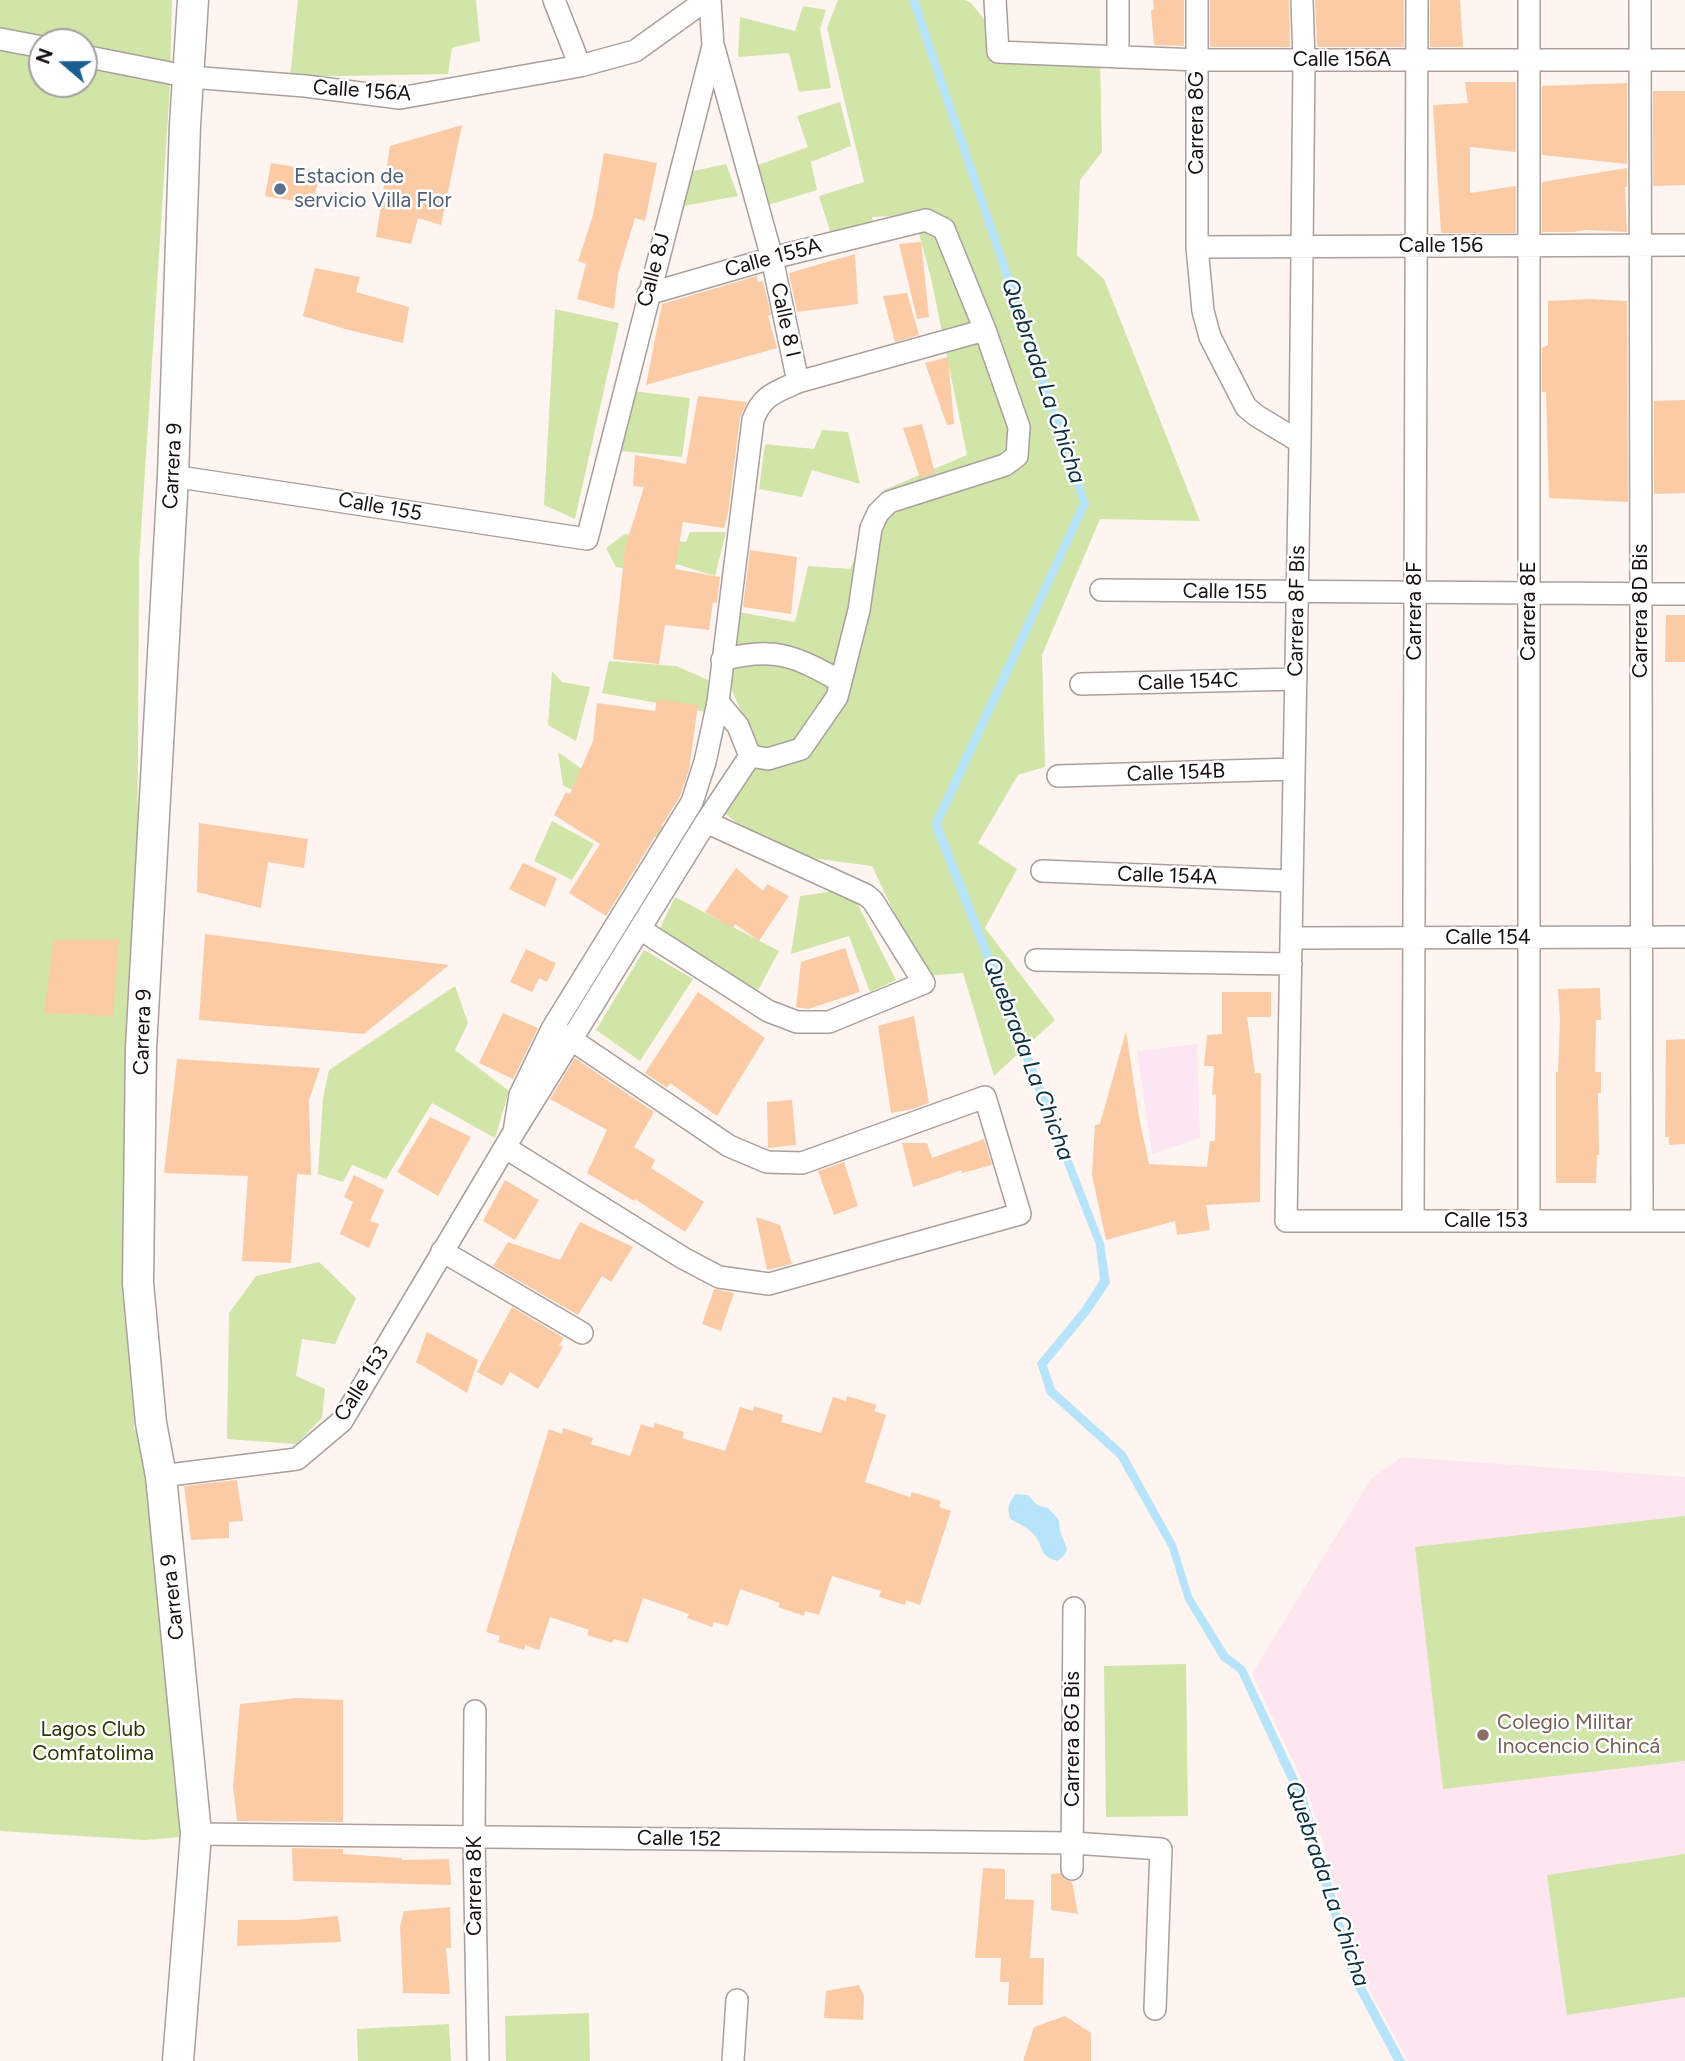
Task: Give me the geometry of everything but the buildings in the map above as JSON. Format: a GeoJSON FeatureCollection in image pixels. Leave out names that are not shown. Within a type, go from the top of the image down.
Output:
{"type":"FeatureCollection","features":[{"type":"Feature","properties":{"kind":"street","name":"Carrera 9"},"geometry":{"type":"LineString","coordinates":[[178,2061],[196,1834],[161,1476],[151,1423],[138,1283],[141,1048],[173,476],[186,125],[194,0]]}},
{"type":"Feature","properties":{"kind":"street"},"geometry":{"type":"LineString","coordinates":[[554,0],[580,66]]}},
{"type":"Feature","properties":{"kind":"street","name":"Calle 156A"},"geometry":{"type":"LineString","coordinates":[[98,59],[190,77],[305,86],[400,98],[580,66],[635,51],[708,0]]}},
{"type":"Feature","properties":{"kind":"street","name":"Calle 8J"},"geometry":{"type":"LineString","coordinates":[[587,539],[713,46],[708,0]]}},
{"type":"Feature","properties":{"kind":"street","name":"Calle 156A"},"geometry":{"type":"LineString","coordinates":[[995,0],[998,52],[1198,60],[1685,60]]}},
{"type":"Feature","properties":{"kind":"street"},"geometry":{"type":"LineString","coordinates":[[1118,0],[1118,57]]}},
{"type":"Feature","properties":{"kind":"street","name":"Carrera 8G"},"geometry":{"type":"LineString","coordinates":[[1197,0],[1196,247],[1203,311],[1210,337],[1246,407],[1300,442]]}},
{"type":"Feature","properties":{"kind":"street","name":"Carrera 8F Bis"},"geometry":{"type":"LineString","coordinates":[[1286,1221],[1300,442],[1304,60],[1302,0]]}},
{"type":"Feature","properties":{"kind":"street","name":"Carrera 8F"},"geometry":{"type":"LineString","coordinates":[[1413,1221],[1417,0]]}},
{"type":"Feature","properties":{"kind":"street","name":"Carrera 8E"},"geometry":{"type":"LineString","coordinates":[[1529,0],[1529,1221]]}},
{"type":"Feature","properties":{"kind":"street","name":"Carrera 8D Bis"},"geometry":{"type":"LineString","coordinates":[[1640,0],[1642,1222]]}},
{"type":"Feature","properties":{"kind":"street"},"geometry":{"type":"LineString","coordinates":[[0,39],[28,44]]}},
{"type":"Feature","properties":{"kind":"street","name":"Calle 8 I"},"geometry":{"type":"LineString","coordinates":[[510,1140],[520,1095],[552,1029],[692,802],[705,762],[718,702],[753,420],[758,405],[770,395],[798,382],[772,258],[713,46]]}},
{"type":"Feature","properties":{"kind":"street","name":"Calle 155A"},"geometry":{"type":"LineString","coordinates":[[648,294],[900,225],[926,220],[944,229],[985,330],[1019,427],[1017,456],[1005,466],[889,502],[878,513],[871,528],[859,610],[841,681]]}},
{"type":"Feature","properties":{"kind":"street","name":"Calle 156"},"geometry":{"type":"LineString","coordinates":[[1196,247],[1685,245]]}},
{"type":"Feature","properties":{"kind":"street"},"geometry":{"type":"LineString","coordinates":[[798,382],[985,330]]}},
{"type":"Feature","properties":{"kind":"street","name":"Calle 155"},"geometry":{"type":"LineString","coordinates":[[173,476],[587,539]]}},
{"type":"Feature","properties":{"kind":"street","name":"Calle 155"},"geometry":{"type":"LineString","coordinates":[[1101,590],[1685,594]]}},
{"type":"Feature","properties":{"kind":"street"},"geometry":{"type":"LineString","coordinates":[[718,702],[738,726],[751,755],[768,759],[801,749],[837,697],[841,681],[811,664],[779,654],[749,652],[722,660]]}},
{"type":"Feature","properties":{"kind":"street","name":"Calle 154C"},"geometry":{"type":"LineString","coordinates":[[1081,684],[1296,679]]}},
{"type":"Feature","properties":{"kind":"street","name":"Calle 153"},"geometry":{"type":"LineString","coordinates":[[161,1476],[297,1459],[342,1421],[510,1140],[706,822],[751,755]]}},
{"type":"Feature","properties":{"kind":"street","name":"Calle 154B"},"geometry":{"type":"LineString","coordinates":[[1058,776],[1294,769]]}},
{"type":"Feature","properties":{"kind":"street"},"geometry":{"type":"LineString","coordinates":[[640,929],[768,1011],[797,1022],[829,1022],[924,984],[873,901],[866,895],[706,822]]}},
{"type":"Feature","properties":{"kind":"street","name":"Calle 154A"},"geometry":{"type":"LineString","coordinates":[[1042,871],[1292,881]]}},
{"type":"Feature","properties":{"kind":"street","name":"Calle 154"},"geometry":{"type":"LineString","coordinates":[[1291,939],[1685,937]]}},
{"type":"Feature","properties":{"kind":"street"},"geometry":{"type":"LineString","coordinates":[[1036,960],[1291,964]]}},
{"type":"Feature","properties":{"kind":"street"},"geometry":{"type":"LineString","coordinates":[[510,1140],[683,1258],[719,1277],[769,1284],[1020,1214],[985,1097],[802,1163],[767,1162],[729,1146],[552,1029]]}},
{"type":"Feature","properties":{"kind":"street","name":"Calle 153"},"geometry":{"type":"LineString","coordinates":[[1286,1221],[1685,1222]]}},
{"type":"Feature","properties":{"kind":"street"},"geometry":{"type":"LineString","coordinates":[[442,1251],[582,1333]]}},
{"type":"Feature","properties":{"kind":"street","name":"Carrera 8G Bis"},"geometry":{"type":"LineString","coordinates":[[1072,1869],[1074,1608]]}},
{"type":"Feature","properties":{"kind":"street","name":"Carrera 8K"},"geometry":{"type":"LineString","coordinates":[[475,1711],[478,2061]]}},
{"type":"Feature","properties":{"kind":"street","name":"Calle 152"},"geometry":{"type":"LineString","coordinates":[[196,1834],[1073,1843],[1161,1849],[1154,2009]]}},
{"type":"Feature","properties":{"kind":"street"},"geometry":{"type":"LineString","coordinates":[[733,2061],[737,2000]]}},
{"type":"Feature","properties":{"kind":"shaded area"},"geometry":{"type":"Polygon","coordinates":[[[1197,1044],[1200,1138],[1152,1154],[1137,1051],[1197,1044]]]}},
{"type":"Feature","properties":{"kind":"shaded area","name":"Colegio Militar Inocencio Chincá"},"geometry":{"type":"Polygon","coordinates":[[[1402,1457],[1685,1477],[1685,2061],[1408,2061],[1359,1971],[1309,1795],[1252,1674],[1371,1479],[1402,1457]]]}},
{"type":"Feature","properties":{"kind":"green space","name":"Lagos Club Comfatolima"},"geometry":{"type":"Polygon","coordinates":[[[0,0],[172,0],[170,85],[139,563],[134,1430],[148,1428],[195,1836],[145,1840],[0,1831],[0,47],[28,53],[28,98],[98,98],[98,28],[28,28],[28,44],[0,45],[0,0]]]}},
{"type":"Feature","properties":{"kind":"green space"},"geometry":{"type":"Polygon","coordinates":[[[298,0],[476,0],[480,41],[452,48],[448,74],[290,77],[298,0]]]}},
{"type":"Feature","properties":{"kind":"green space"},"geometry":{"type":"Polygon","coordinates":[[[838,0],[965,0],[971,3],[1017,60],[1100,60],[1102,152],[1080,180],[1077,255],[1104,279],[1200,521],[1100,519],[1042,655],[1045,767],[1018,775],[978,843],[1017,869],[985,928],[1055,1020],[994,1076],[963,973],[924,976],[872,866],[774,853],[722,811],[754,741],[731,688],[738,612],[795,622],[808,566],[850,569],[884,490],[967,455],[931,278],[914,215],[872,217],[873,223],[831,234],[819,196],[864,182],[827,28],[838,0]]]}},
{"type":"Feature","properties":{"kind":"green space"},"geometry":{"type":"Polygon","coordinates":[[[803,6],[826,10],[820,29],[831,88],[799,92],[789,53],[738,57],[740,17],[795,31],[803,6]]]}},
{"type":"Feature","properties":{"kind":"green space"},"geometry":{"type":"Polygon","coordinates":[[[840,102],[851,146],[811,162],[817,190],[768,205],[758,165],[808,147],[797,116],[840,102]]]}},
{"type":"Feature","properties":{"kind":"green space"},"geometry":{"type":"Polygon","coordinates":[[[726,164],[738,196],[678,207],[689,172],[726,164]]]}},
{"type":"Feature","properties":{"kind":"green space"},"geometry":{"type":"Polygon","coordinates":[[[555,309],[619,323],[575,519],[544,505],[555,309]]]}},
{"type":"Feature","properties":{"kind":"green space"},"geometry":{"type":"Polygon","coordinates":[[[632,391],[690,398],[682,457],[620,451],[632,391]]]}},
{"type":"Feature","properties":{"kind":"green space"},"geometry":{"type":"Polygon","coordinates":[[[822,430],[848,432],[860,484],[812,470],[802,497],[759,489],[765,444],[814,449],[822,430]]]}},
{"type":"Feature","properties":{"kind":"green space"},"geometry":{"type":"Polygon","coordinates":[[[690,532],[726,532],[715,576],[673,563],[669,574],[616,567],[606,548],[625,534],[686,542],[690,532]]]}},
{"type":"Feature","properties":{"kind":"green space"},"geometry":{"type":"Polygon","coordinates":[[[609,661],[676,666],[708,680],[707,712],[602,693],[609,661]]]}},
{"type":"Feature","properties":{"kind":"green space"},"geometry":{"type":"Polygon","coordinates":[[[552,671],[562,682],[590,687],[576,741],[548,725],[552,671]]]}},
{"type":"Feature","properties":{"kind":"green space"},"geometry":{"type":"Polygon","coordinates":[[[558,752],[665,828],[659,839],[563,785],[558,752]]]}},
{"type":"Feature","properties":{"kind":"green space"},"geometry":{"type":"Polygon","coordinates":[[[552,821],[594,844],[572,880],[534,861],[552,821]]]}},
{"type":"Feature","properties":{"kind":"green space"},"geometry":{"type":"Polygon","coordinates":[[[850,889],[896,980],[870,992],[849,936],[791,954],[800,896],[850,889]]]}},
{"type":"Feature","properties":{"kind":"green space"},"geometry":{"type":"Polygon","coordinates":[[[675,897],[779,951],[756,994],[660,928],[675,897]]]}},
{"type":"Feature","properties":{"kind":"green space"},"geometry":{"type":"Polygon","coordinates":[[[644,950],[693,979],[640,1061],[596,1030],[644,950]]]}},
{"type":"Feature","properties":{"kind":"green space"},"geometry":{"type":"Polygon","coordinates":[[[455,986],[468,1023],[455,1050],[509,1091],[495,1138],[432,1103],[386,1179],[352,1165],[343,1182],[318,1174],[323,1098],[329,1070],[455,986]]]}},
{"type":"Feature","properties":{"kind":"green space"},"geometry":{"type":"Polygon","coordinates":[[[319,1262],[356,1298],[335,1344],[302,1339],[296,1376],[325,1389],[322,1418],[296,1444],[227,1439],[229,1313],[256,1276],[319,1262]]]}},
{"type":"Feature","properties":{"kind":"green space"},"geometry":{"type":"Polygon","coordinates":[[[1685,1516],[1685,1761],[1443,1789],[1415,1547],[1685,1516]]]}},
{"type":"Feature","properties":{"kind":"green space"},"geometry":{"type":"Polygon","coordinates":[[[1186,1664],[1188,1816],[1106,1817],[1104,1666],[1186,1664]]]}},
{"type":"Feature","properties":{"kind":"green space"},"geometry":{"type":"Polygon","coordinates":[[[1685,1854],[1685,1997],[1567,2015],[1547,1875],[1685,1854]]]}},
{"type":"Feature","properties":{"kind":"green space"},"geometry":{"type":"Polygon","coordinates":[[[589,2013],[590,2061],[506,2061],[505,2016],[589,2013]]]}},
{"type":"Feature","properties":{"kind":"green space"},"geometry":{"type":"Polygon","coordinates":[[[449,2024],[451,2061],[358,2061],[357,2029],[449,2024]]]}},
{"type":"Feature","properties":{"kind":"water","name":"Quebrada La Chicha"},"geometry":{"type":"Polygon","coordinates":[[[909,0],[918,0],[1089,504],[941,824],[1104,1243],[1110,1283],[1090,1313],[1047,1365],[1055,1389],[1125,1452],[1176,1544],[1192,1596],[1228,1654],[1245,1667],[1306,1796],[1357,1972],[1405,2061],[1394,2061],[1349,1976],[1297,1799],[1238,1672],[1221,1660],[1185,1600],[1169,1548],[1118,1458],[1047,1394],[1037,1363],[1082,1308],[1100,1280],[1096,1245],[931,824],[1080,503],[909,0]]]}},
{"type":"Feature","properties":{"kind":"water"},"geometry":{"type":"Polygon","coordinates":[[[1016,1494],[1028,1495],[1037,1505],[1048,1508],[1059,1520],[1067,1549],[1064,1556],[1057,1561],[1044,1554],[1030,1531],[1010,1519],[1009,1505],[1016,1494]]]}},
{"type":"Feature","properties":{"kind":"place","name":"Estacion de servicio Villa Flor"},"geometry":{"type":"Point","coordinates":[280,189]}},
{"type":"Feature","properties":{"kind":"place","name":"Colegio Militar Inocencio Chincá"},"geometry":{"type":"Point","coordinates":[1483,1735]}}]}
